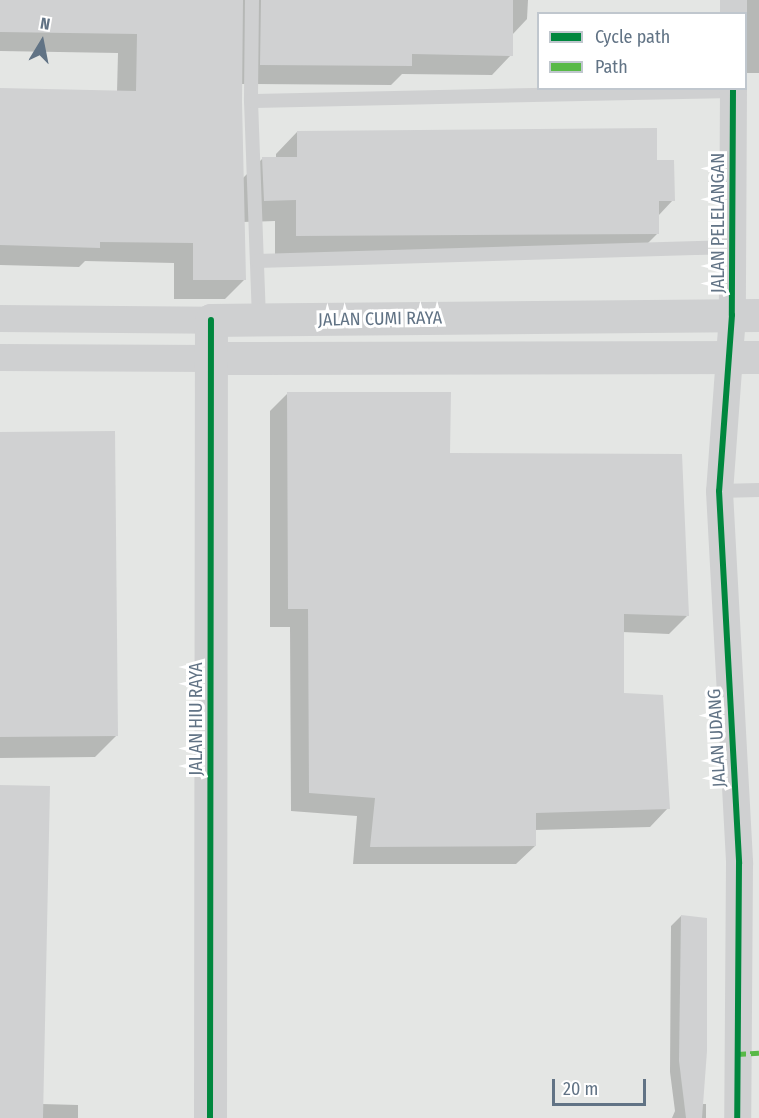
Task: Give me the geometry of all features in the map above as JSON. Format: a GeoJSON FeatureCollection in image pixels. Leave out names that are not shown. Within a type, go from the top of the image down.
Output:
{"type":"FeatureCollection","features":[{"type":"Feature","properties":{"kind":"street","name":"JALAN PELELANGAN"},"geometry":{"type":"LineString","coordinates":[[733,90],[733,247],[746,315],[744,357]]}},
{"type":"Feature","properties":{"kind":"street","name":"JALAN CUMI RAYA"},"geometry":{"type":"LineString","coordinates":[[0,318],[259,320],[746,315]]}},
{"type":"Feature","properties":{"kind":"street"},"geometry":{"type":"LineString","coordinates":[[537,318],[524,326],[519,339],[526,351],[541,357]]}},
{"type":"Feature","properties":{"kind":"street"},"geometry":{"type":"LineString","coordinates":[[419,319],[443,330],[445,339],[439,352],[421,358]]}},
{"type":"Feature","properties":{"kind":"street","name":"JALAN HIU RAYA"},"geometry":{"type":"LineString","coordinates":[[210,1118],[211,320]]}},
{"type":"Feature","properties":{"kind":"street"},"geometry":{"type":"LineString","coordinates":[[0,357],[744,357]]}},
{"type":"Feature","properties":{"kind":"street","name":"JALAN UDANG"},"geometry":{"type":"LineString","coordinates":[[737,1118],[739,863],[719,491],[744,357]]}},
{"type":"Feature","properties":{"kind":"lane"},"geometry":{"type":"LineString","coordinates":[[252,0],[251,101],[259,320]]}},
{"type":"Feature","properties":{"kind":"lane"},"geometry":{"type":"LineString","coordinates":[[251,101],[733,90]]}},
{"type":"Feature","properties":{"kind":"lane"},"geometry":{"type":"LineString","coordinates":[[257,261],[733,247]]}},
{"type":"Feature","properties":{"kind":"lane"},"geometry":{"type":"LineString","coordinates":[[719,491],[759,490]]}},
{"type":"Feature","properties":{"kind":"shaded area"},"geometry":{"type":"Polygon","coordinates":[[[0,0],[759,0],[759,1118],[0,1118],[0,0]]]}},
{"type":"Feature","properties":{"kind":"building"},"geometry":{"type":"Polygon","coordinates":[[[0,0],[243,0],[242,101],[246,280],[193,280],[193,243],[100,242],[100,248],[0,245],[0,88],[136,91],[137,34],[0,32],[0,0]]]}},
{"type":"Feature","properties":{"kind":"building"},"geometry":{"type":"Polygon","coordinates":[[[261,0],[513,0],[513,56],[412,54],[412,66],[260,65],[261,0]]]}},
{"type":"Feature","properties":{"kind":"building"},"geometry":{"type":"Polygon","coordinates":[[[657,128],[657,160],[674,160],[675,201],[659,201],[659,234],[296,236],[296,200],[264,201],[262,157],[297,157],[297,131],[657,128]]]}},
{"type":"Feature","properties":{"kind":"building"},"geometry":{"type":"Polygon","coordinates":[[[287,392],[451,392],[450,453],[682,454],[689,616],[624,614],[624,693],[663,695],[670,809],[536,813],[536,846],[370,847],[375,798],[309,793],[308,609],[288,609],[287,392]]]}},
{"type":"Feature","properties":{"kind":"building"},"geometry":{"type":"Polygon","coordinates":[[[115,431],[118,736],[0,737],[0,432],[115,431]]]}},
{"type":"Feature","properties":{"kind":"building"},"geometry":{"type":"Polygon","coordinates":[[[0,785],[50,786],[43,1118],[0,1118],[0,785]]]}},
{"type":"Feature","properties":{"kind":"building"},"geometry":{"type":"Polygon","coordinates":[[[681,915],[707,918],[707,1051],[702,1118],[686,1118],[679,1061],[681,915]]]}},
{"type":"Feature","properties":{"kind":"marked path"},"geometry":{"type":"LineString","coordinates":[[737,1054],[759,1053]]}},
{"type":"Feature","properties":{"kind":"cycle path"},"geometry":{"type":"LineString","coordinates":[[733,90],[732,315],[719,491],[739,863],[737,1118]]}},
{"type":"Feature","properties":{"kind":"cycle path"},"geometry":{"type":"LineString","coordinates":[[210,1118],[211,320]]}}]}
